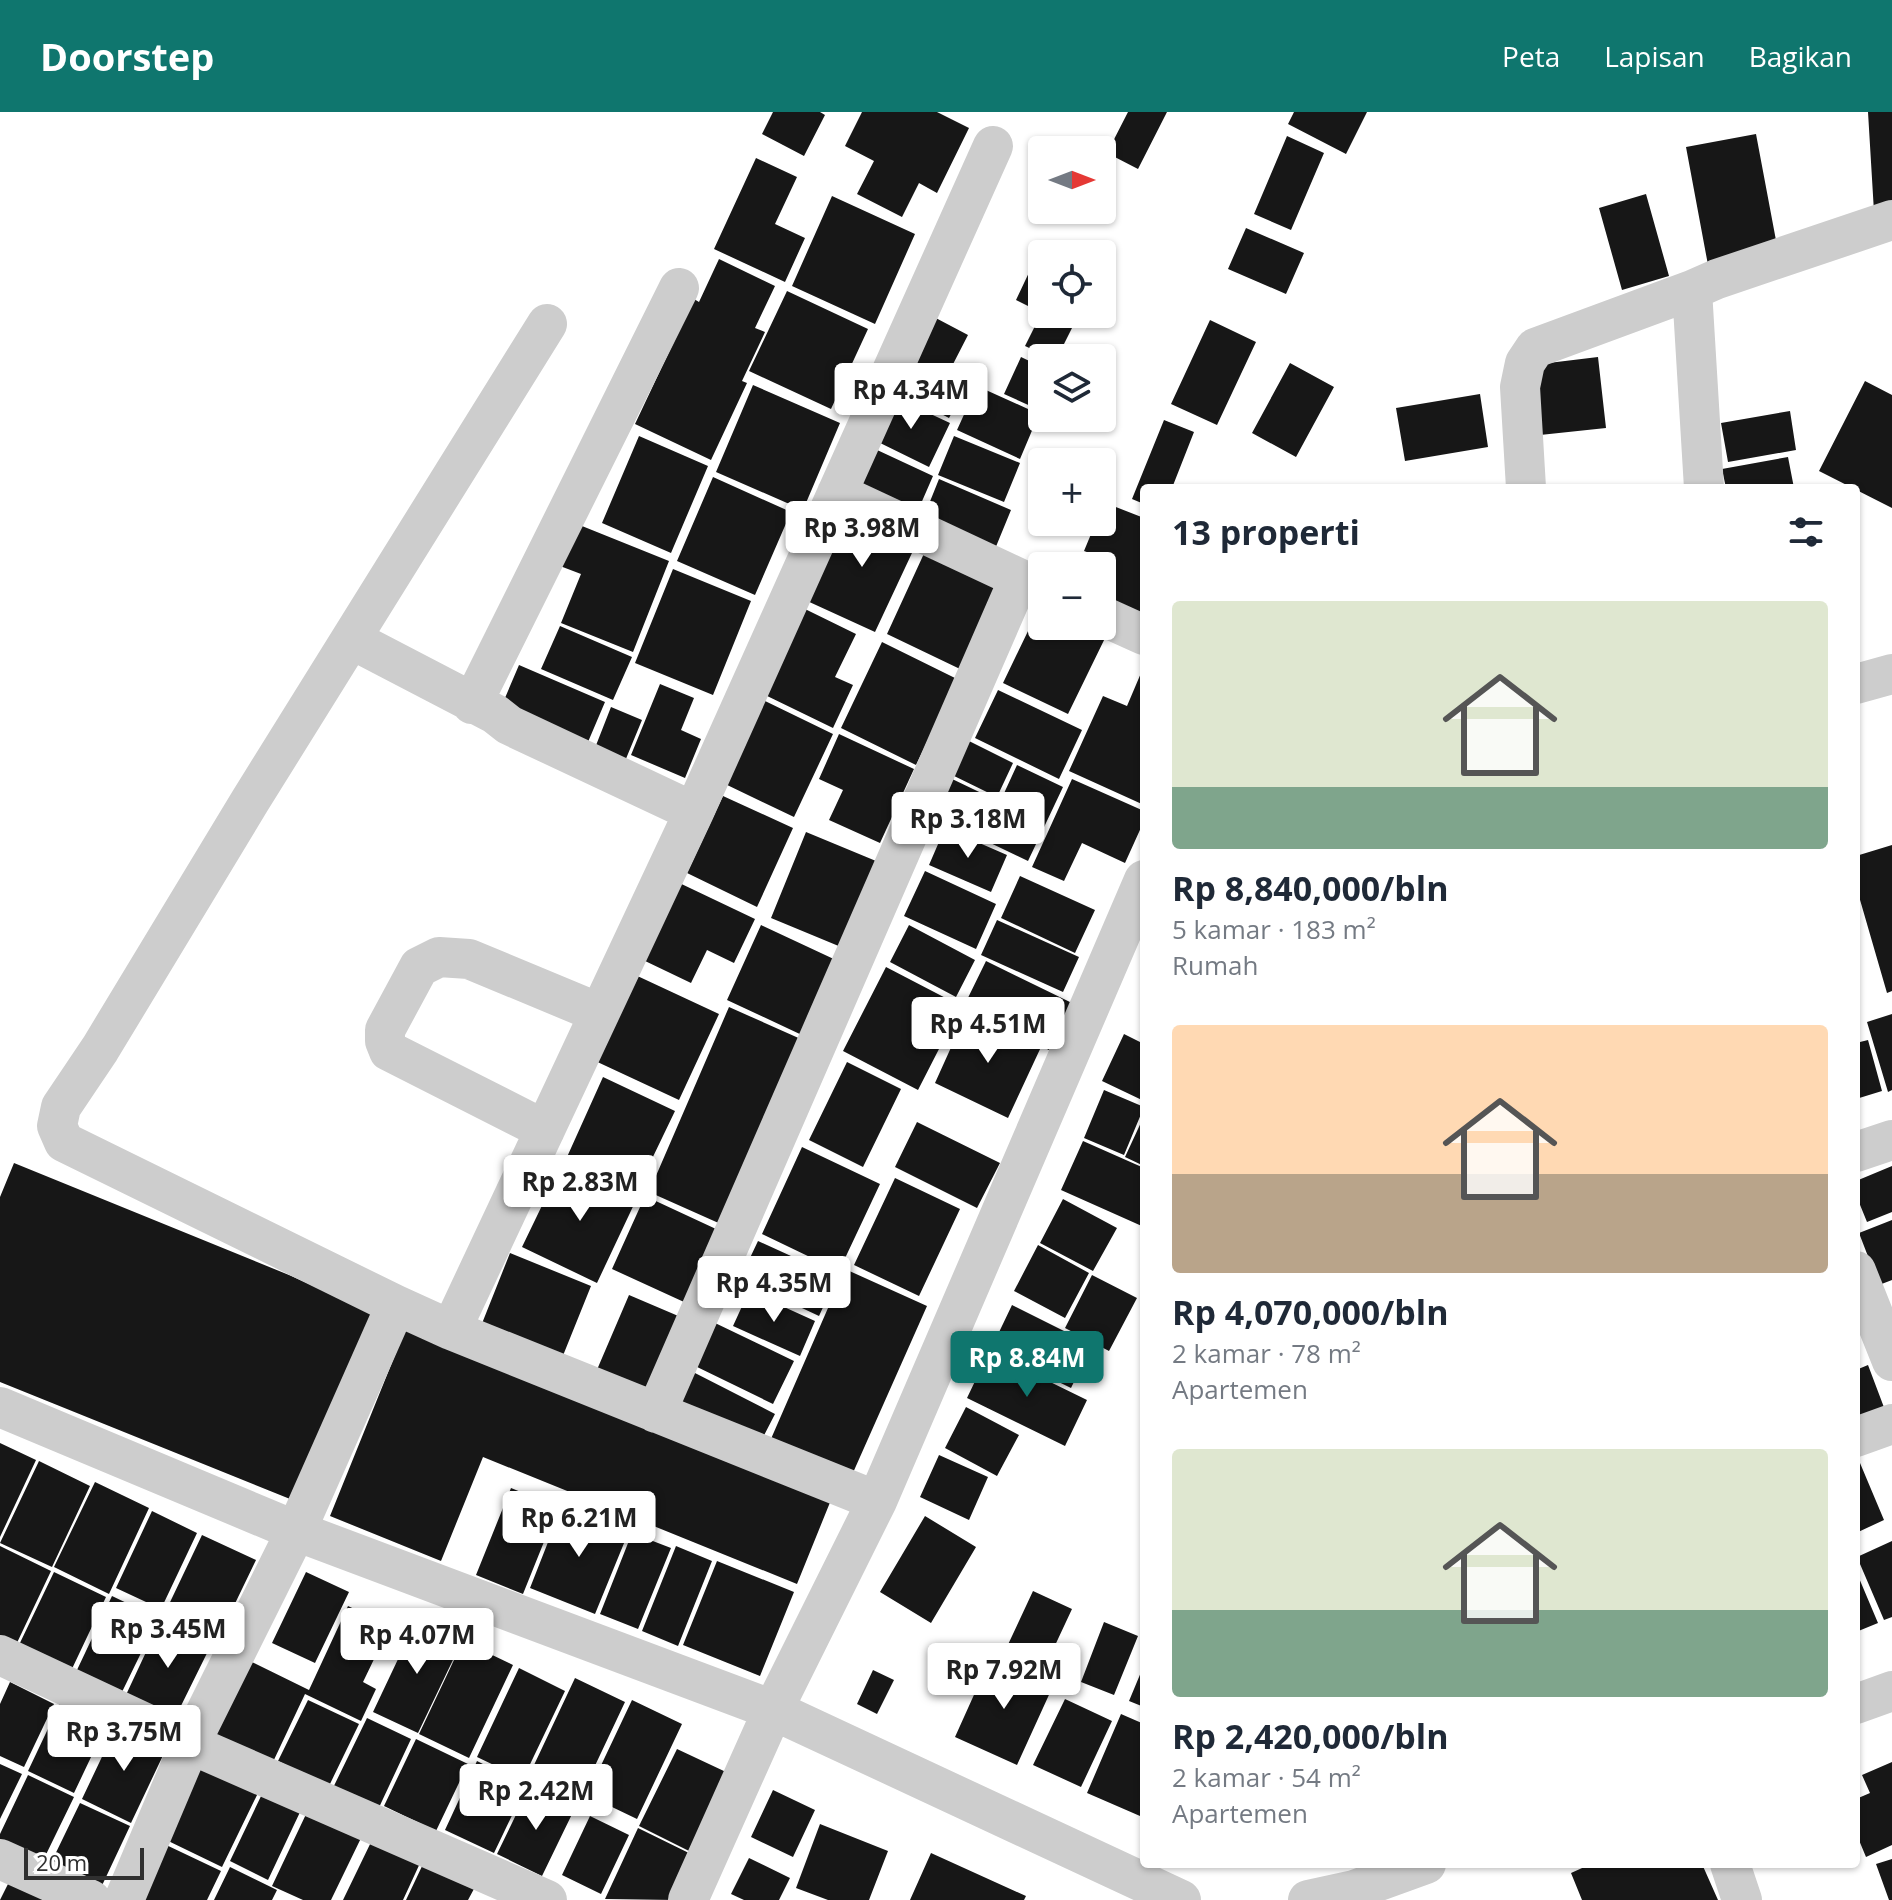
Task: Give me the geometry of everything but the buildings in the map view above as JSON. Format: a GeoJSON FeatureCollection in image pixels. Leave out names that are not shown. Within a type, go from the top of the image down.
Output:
{"type":"FeatureCollection","features":[{"type":"Feature","properties":{"kind":"street"},"geometry":{"type":"LineString","coordinates":[[451,1330],[694,812],[993,146]]}},
{"type":"Feature","properties":{"kind":"street"},"geometry":{"type":"LineString","coordinates":[[1526,484],[1520,387],[1525,363],[1535,348],[1717,279],[1892,220]]}},
{"type":"Feature","properties":{"kind":"street"},"geometry":{"type":"LineString","coordinates":[[472,704],[679,288]]}},
{"type":"Feature","properties":{"kind":"street"},"geometry":{"type":"LineString","coordinates":[[1692,290],[1704,484]]}},
{"type":"Feature","properties":{"kind":"street"},"geometry":{"type":"LineString","coordinates":[[547,324],[100,1049],[61,1107],[57,1126],[64,1142],[396,1305],[877,1501]]}},
{"type":"Feature","properties":{"kind":"street"},"geometry":{"type":"LineString","coordinates":[[837,493],[1028,583]]}},
{"type":"Feature","properties":{"kind":"street"},"geometry":{"type":"LineString","coordinates":[[656,1413],[1028,591]]}},
{"type":"Feature","properties":{"kind":"street"},"geometry":{"type":"LineString","coordinates":[[1116,622],[1140,633]]}},
{"type":"Feature","properties":{"kind":"street"},"geometry":{"type":"LineString","coordinates":[[351,639],[495,714],[509,725],[694,812]]}},
{"type":"Feature","properties":{"kind":"street"},"geometry":{"type":"LineString","coordinates":[[1860,683],[1892,674]]}},
{"type":"Feature","properties":{"kind":"street"},"geometry":{"type":"LineString","coordinates":[[688,1900],[773,1710],[877,1501],[1140,889]]}},
{"type":"Feature","properties":{"kind":"street"},"geometry":{"type":"LineString","coordinates":[[545,1130],[389,1051],[385,1030],[419,967],[439,957],[469,959],[599,1013]]}},
{"type":"Feature","properties":{"kind":"street"},"geometry":{"type":"LineString","coordinates":[[1860,1151],[1892,1140]]}},
{"type":"Feature","properties":{"kind":"street"},"geometry":{"type":"LineString","coordinates":[[1860,1281],[1892,1361]]}},
{"type":"Feature","properties":{"kind":"street"},"geometry":{"type":"LineString","coordinates":[[124,1900],[190,1744],[296,1531],[396,1305]]}},
{"type":"Feature","properties":{"kind":"street"},"geometry":{"type":"LineString","coordinates":[[0,1407],[296,1531],[773,1710],[1181,1900]]}},
{"type":"Feature","properties":{"kind":"street"},"geometry":{"type":"LineString","coordinates":[[1860,1436],[1892,1424]]}},
{"type":"Feature","properties":{"kind":"street"},"geometry":{"type":"LineString","coordinates":[[0,1655],[190,1744],[547,1900]]}},
{"type":"Feature","properties":{"kind":"street"},"geometry":{"type":"LineString","coordinates":[[1860,1703],[1892,1691]]}},
{"type":"Feature","properties":{"kind":"street"},"geometry":{"type":"LineString","coordinates":[[0,1859],[91,1900]]}},
{"type":"Feature","properties":{"kind":"street"},"geometry":{"type":"LineString","coordinates":[[1308,1900],[1354,1890],[1415,1868]]}},
{"type":"Feature","properties":{"kind":"street"},"geometry":{"type":"LineString","coordinates":[[1731,1868],[1742,1900]]}}]}
